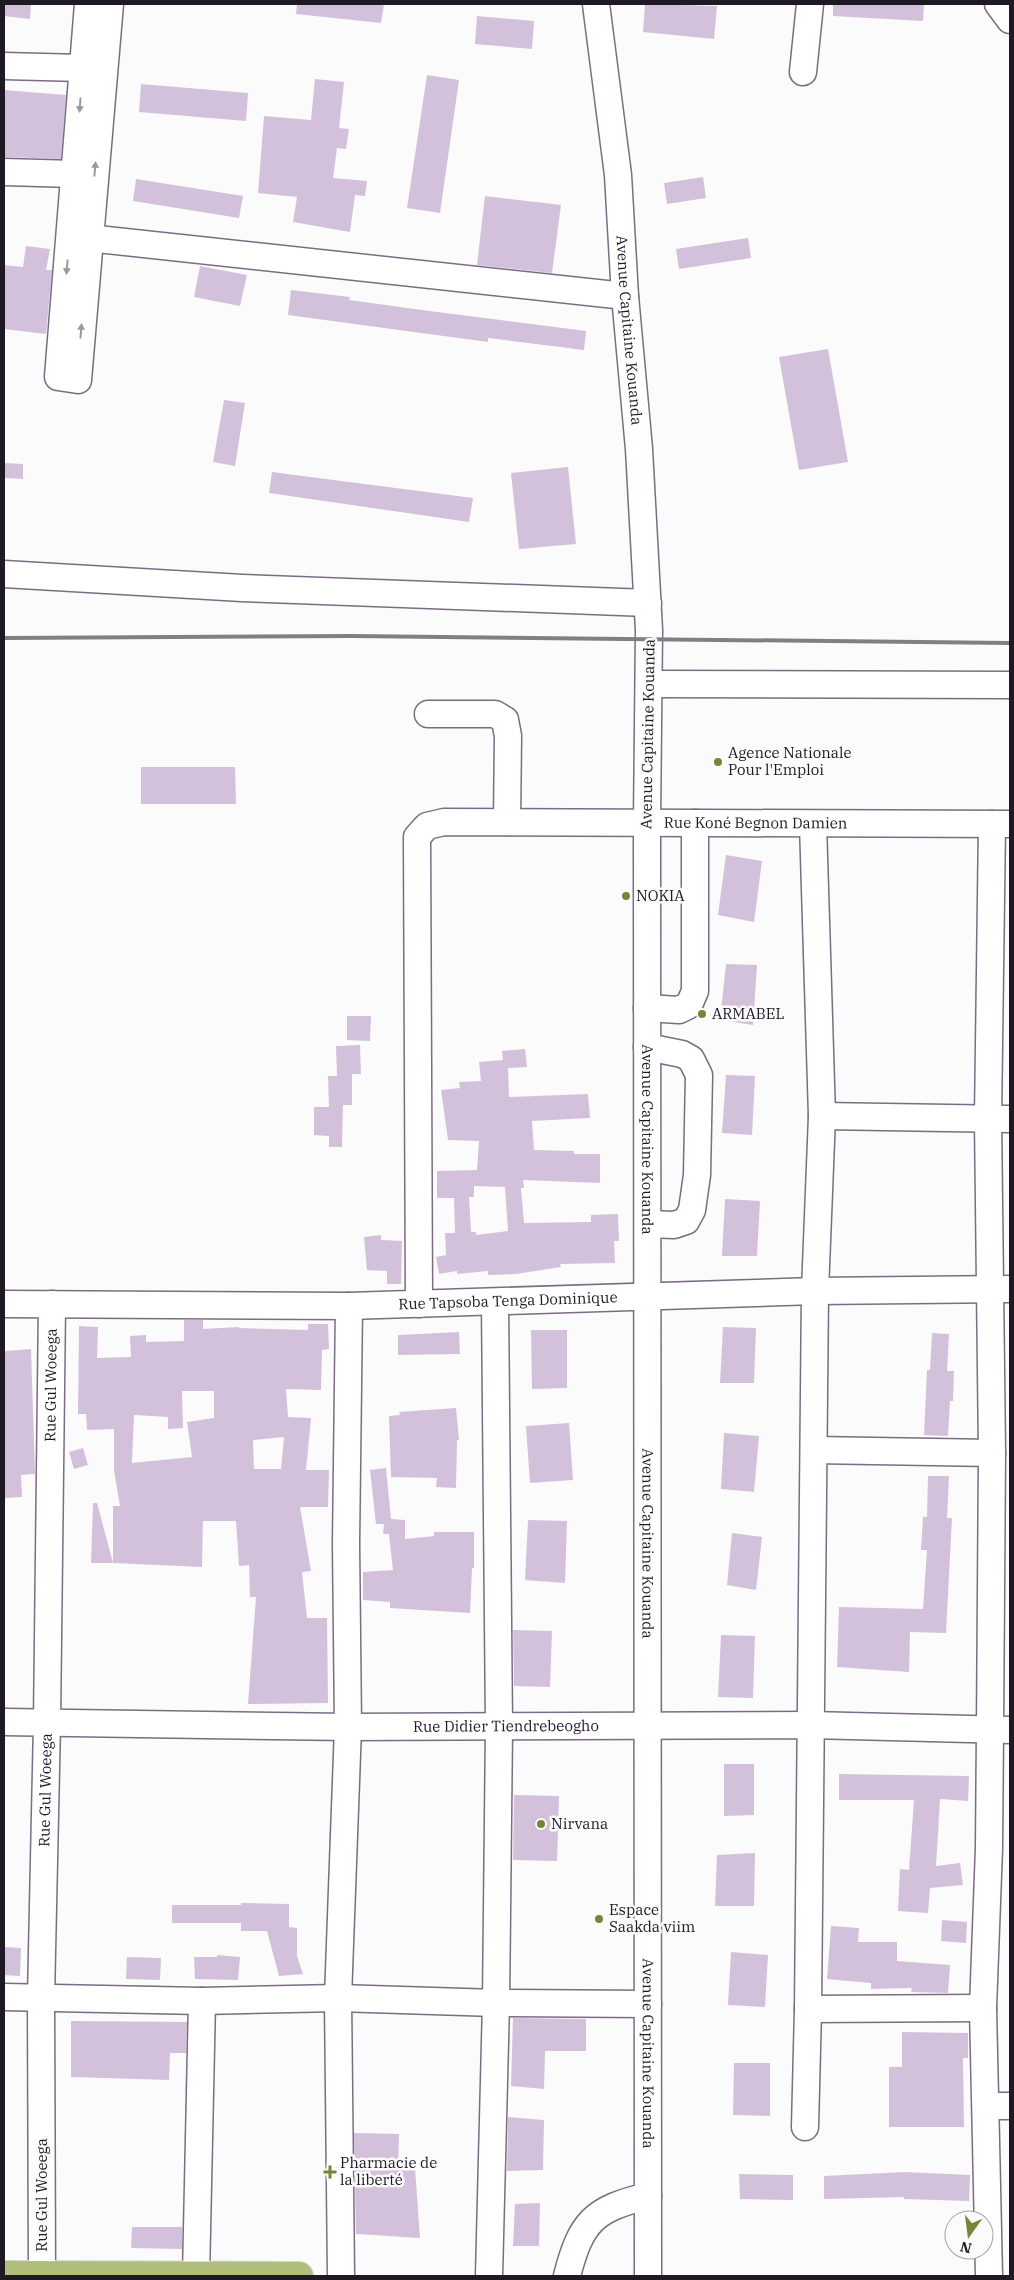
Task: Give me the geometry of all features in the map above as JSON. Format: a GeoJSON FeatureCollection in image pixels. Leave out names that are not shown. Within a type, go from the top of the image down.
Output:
{"type":"FeatureCollection","features":[{"type":"Feature","properties":{"kind":"main road"},"geometry":{"type":"LineString","coordinates":[[4,2274],[298,2276]]}},
{"type":"Feature","properties":{"kind":"street"},"geometry":{"type":"LineString","coordinates":[[88,4],[58,378],[78,380],[88,238],[110,4]]}},
{"type":"Feature","properties":{"kind":"street","name":"Avenue Capitaine Kouanda"},"geometry":{"type":"LineString","coordinates":[[596,4],[618,175],[625,296],[639,449],[648,603],[650,684],[647,822],[648,2276]]}},
{"type":"Feature","properties":{"kind":"street"},"geometry":{"type":"LineString","coordinates":[[802,72],[810,4]]}},
{"type":"Feature","properties":{"kind":"street"},"geometry":{"type":"LineString","coordinates":[[998,4],[1010,20]]}},
{"type":"Feature","properties":{"kind":"street"},"geometry":{"type":"LineString","coordinates":[[4,66],[82,68]]}},
{"type":"Feature","properties":{"kind":"street"},"geometry":{"type":"LineString","coordinates":[[4,172],[75,174]]}},
{"type":"Feature","properties":{"kind":"street"},"geometry":{"type":"LineString","coordinates":[[88,238],[625,296]]}},
{"type":"Feature","properties":{"kind":"street"},"geometry":{"type":"LineString","coordinates":[[4,574],[242,588],[648,603]]}},
{"type":"Feature","properties":{"kind":"street"},"geometry":{"type":"LineString","coordinates":[[650,684],[1010,685]]}},
{"type":"Feature","properties":{"kind":"street"},"geometry":{"type":"LineString","coordinates":[[428,714],[495,714],[504,720],[508,736],[506,822]]}},
{"type":"Feature","properties":{"kind":"street","name":"Rue Koné Begnon Damien"},"geometry":{"type":"LineString","coordinates":[[419,1304],[418,837],[427,826],[444,822],[1001,824]]}},
{"type":"Feature","properties":{"kind":"street"},"geometry":{"type":"LineString","coordinates":[[647,1008],[679,1010],[689,1005],[695,991],[695,823]]}},
{"type":"Feature","properties":{"kind":"street"},"geometry":{"type":"LineString","coordinates":[[805,2127],[808,2009],[815,1291],[822,1116],[813,824]]}},
{"type":"Feature","properties":{"kind":"street"},"geometry":{"type":"LineString","coordinates":[[989,2276],[998,2106],[983,2008],[999,1848],[1000,1730],[992,1453],[1000,1289],[1001,824]]}},
{"type":"Feature","properties":{"kind":"street"},"geometry":{"type":"LineString","coordinates":[[648,1047],[682,1054],[691,1059],[699,1075],[698,1175],[692,1210],[686,1222],[674,1225],[648,1224]]}},
{"type":"Feature","properties":{"kind":"street"},"geometry":{"type":"LineString","coordinates":[[822,1116],[999,1119]]}},
{"type":"Feature","properties":{"kind":"street","name":"Rue Tapsoba Tenga Dominique"},"geometry":{"type":"LineString","coordinates":[[4,1304],[349,1306],[648,1298],[815,1291],[1000,1289]]}},
{"type":"Feature","properties":{"kind":"street"},"geometry":{"type":"LineString","coordinates":[[489,2276],[496,2003],[499,1727],[495,1302]]}},
{"type":"Feature","properties":{"kind":"street","name":"Rue Gul Woeega"},"geometry":{"type":"LineString","coordinates":[[42,2275],[41,1998],[47,1723],[52,1304]]}},
{"type":"Feature","properties":{"kind":"street"},"geometry":{"type":"LineString","coordinates":[[341,2276],[338,1998],[348,1727],[346,1544],[349,1306]]}},
{"type":"Feature","properties":{"kind":"street"},"geometry":{"type":"LineString","coordinates":[[814,1450],[992,1453]]}},
{"type":"Feature","properties":{"kind":"street","name":"Rue Didier Tiendrebeogho"},"geometry":{"type":"LineString","coordinates":[[4,1722],[348,1727],[810,1725],[1000,1730]]}},
{"type":"Feature","properties":{"kind":"street"},"geometry":{"type":"LineString","coordinates":[[4,1997],[202,2001],[338,1998],[496,2003],[648,2004]]}},
{"type":"Feature","properties":{"kind":"street"},"geometry":{"type":"LineString","coordinates":[[196,2276],[202,2001]]}},
{"type":"Feature","properties":{"kind":"street"},"geometry":{"type":"LineString","coordinates":[[808,2009],[983,2008]]}},
{"type":"Feature","properties":{"kind":"street"},"geometry":{"type":"LineString","coordinates":[[567,2276],[574,2250],[583,2229],[600,2212],[620,2203],[648,2196]]}},
{"type":"Feature","properties":{"kind":"building"},"geometry":{"type":"Polygon","coordinates":[[[4,4],[31,4],[30,19],[4,16],[4,4]]]}},
{"type":"Feature","properties":{"kind":"building"},"geometry":{"type":"Polygon","coordinates":[[[297,4],[384,4],[381,23],[296,14],[297,4]]]}},
{"type":"Feature","properties":{"kind":"building"},"geometry":{"type":"Polygon","coordinates":[[[645,4],[717,6],[714,39],[643,32],[645,4]]]}},
{"type":"Feature","properties":{"kind":"building"},"geometry":{"type":"Polygon","coordinates":[[[833,4],[924,4],[923,21],[833,16],[833,4]]]}},
{"type":"Feature","properties":{"kind":"building"},"geometry":{"type":"Polygon","coordinates":[[[477,16],[534,21],[532,49],[475,44],[477,16]]]}},
{"type":"Feature","properties":{"kind":"building"},"geometry":{"type":"Polygon","coordinates":[[[427,75],[459,80],[440,213],[407,208],[427,75]]]}},
{"type":"Feature","properties":{"kind":"building"},"geometry":{"type":"Polygon","coordinates":[[[315,79],[344,82],[339,128],[349,129],[346,149],[337,148],[333,178],[367,181],[365,196],[355,195],[350,232],[293,222],[297,197],[258,193],[264,116],[311,120],[315,79]]]}},
{"type":"Feature","properties":{"kind":"building"},"geometry":{"type":"Polygon","coordinates":[[[141,84],[248,93],[246,121],[139,112],[141,84]]]}},
{"type":"Feature","properties":{"kind":"building"},"geometry":{"type":"Polygon","coordinates":[[[4,90],[66,95],[61,159],[4,157],[4,90]]]}},
{"type":"Feature","properties":{"kind":"building"},"geometry":{"type":"Polygon","coordinates":[[[703,177],[706,198],[667,204],[664,183],[703,177]]]}},
{"type":"Feature","properties":{"kind":"building"},"geometry":{"type":"Polygon","coordinates":[[[136,179],[243,196],[239,218],[133,201],[136,179]]]}},
{"type":"Feature","properties":{"kind":"building"},"geometry":{"type":"Polygon","coordinates":[[[485,196],[561,205],[552,273],[477,265],[485,196]]]}},
{"type":"Feature","properties":{"kind":"building"},"geometry":{"type":"Polygon","coordinates":[[[748,238],[751,258],[679,269],[676,249],[748,238]]]}},
{"type":"Feature","properties":{"kind":"building"},"geometry":{"type":"Polygon","coordinates":[[[26,246],[50,249],[46,270],[52,270],[46,334],[4,329],[4,265],[23,267],[26,246]]]}},
{"type":"Feature","properties":{"kind":"building"},"geometry":{"type":"Polygon","coordinates":[[[200,266],[247,275],[240,306],[194,297],[200,266]]]}},
{"type":"Feature","properties":{"kind":"building"},"geometry":{"type":"Polygon","coordinates":[[[291,290],[350,297],[349,300],[586,331],[584,350],[488,338],[488,342],[288,315],[291,290]]]}},
{"type":"Feature","properties":{"kind":"building"},"geometry":{"type":"Polygon","coordinates":[[[828,349],[848,462],[799,470],[779,357],[828,349]]]}},
{"type":"Feature","properties":{"kind":"building"},"geometry":{"type":"Polygon","coordinates":[[[224,400],[245,403],[235,466],[213,462],[224,400]]]}},
{"type":"Feature","properties":{"kind":"building"},"geometry":{"type":"Polygon","coordinates":[[[4,463],[23,464],[23,479],[4,478],[4,463]]]}},
{"type":"Feature","properties":{"kind":"building"},"geometry":{"type":"Polygon","coordinates":[[[568,467],[576,544],[519,549],[511,473],[568,467]]]}},
{"type":"Feature","properties":{"kind":"building"},"geometry":{"type":"Polygon","coordinates":[[[272,472],[473,498],[469,522],[269,493],[272,472]]]}},
{"type":"Feature","properties":{"kind":"building"},"geometry":{"type":"Polygon","coordinates":[[[141,767],[235,767],[236,804],[141,804],[141,767]]]}},
{"type":"Feature","properties":{"kind":"building"},"geometry":{"type":"Polygon","coordinates":[[[726,855],[762,861],[754,922],[718,915],[726,855]]]}},
{"type":"Feature","properties":{"kind":"building"},"geometry":{"type":"Polygon","coordinates":[[[726,964],[757,965],[753,1025],[720,1020],[726,964]]]}},
{"type":"Feature","properties":{"kind":"building"},"geometry":{"type":"Polygon","coordinates":[[[347,1016],[371,1016],[370,1041],[347,1040],[347,1016]]]}},
{"type":"Feature","properties":{"kind":"building"},"geometry":{"type":"Polygon","coordinates":[[[360,1045],[361,1074],[352,1074],[352,1105],[343,1105],[342,1147],[329,1147],[329,1136],[314,1135],[314,1107],[329,1107],[328,1076],[337,1076],[336,1046],[360,1045]]]}},
{"type":"Feature","properties":{"kind":"building"},"geometry":{"type":"Polygon","coordinates":[[[525,1049],[527,1067],[508,1068],[509,1097],[588,1094],[590,1118],[532,1121],[534,1150],[574,1151],[574,1154],[600,1154],[600,1183],[523,1180],[524,1188],[521,1188],[524,1223],[591,1222],[591,1215],[618,1214],[619,1241],[614,1241],[615,1263],[560,1264],[561,1267],[516,1274],[488,1275],[488,1271],[457,1274],[457,1271],[439,1274],[436,1257],[446,1255],[445,1233],[455,1233],[454,1198],[437,1198],[437,1171],[477,1170],[479,1141],[448,1140],[441,1090],[460,1088],[459,1082],[481,1081],[479,1062],[503,1060],[502,1051],[525,1049]],[[474,1186],[474,1197],[469,1197],[471,1232],[476,1232],[476,1235],[508,1231],[505,1187],[474,1186]]]}},
{"type":"Feature","properties":{"kind":"building"},"geometry":{"type":"Polygon","coordinates":[[[726,1075],[755,1076],[752,1135],[722,1133],[726,1075]]]}},
{"type":"Feature","properties":{"kind":"building"},"geometry":{"type":"Polygon","coordinates":[[[725,1199],[760,1201],[757,1256],[722,1256],[725,1199]]]}},
{"type":"Feature","properties":{"kind":"building"},"geometry":{"type":"Polygon","coordinates":[[[381,1235],[381,1240],[402,1241],[401,1284],[387,1284],[387,1271],[367,1270],[364,1237],[381,1235]]]}},
{"type":"Feature","properties":{"kind":"building"},"geometry":{"type":"Polygon","coordinates":[[[184,1320],[203,1320],[203,1329],[239,1327],[308,1330],[308,1324],[328,1324],[329,1349],[322,1350],[321,1390],[286,1389],[288,1417],[311,1418],[306,1470],[329,1470],[328,1507],[300,1507],[311,1571],[302,1572],[307,1618],[327,1618],[328,1703],[248,1704],[256,1597],[250,1597],[249,1565],[239,1566],[236,1521],[203,1521],[202,1567],[113,1563],[113,1506],[120,1506],[114,1471],[114,1429],[87,1430],[86,1414],[78,1414],[79,1326],[98,1327],[97,1358],[131,1357],[130,1336],[146,1335],[146,1342],[184,1341],[184,1320]],[[182,1391],[183,1428],[168,1429],[168,1417],[134,1415],[132,1463],[192,1457],[187,1422],[214,1418],[214,1391],[182,1391]],[[284,1437],[253,1440],[254,1469],[281,1469],[284,1437]]]}},
{"type":"Feature","properties":{"kind":"building"},"geometry":{"type":"Polygon","coordinates":[[[723,1327],[756,1328],[754,1383],[720,1383],[723,1327]]]}},
{"type":"Feature","properties":{"kind":"building"},"geometry":{"type":"Polygon","coordinates":[[[531,1330],[567,1330],[567,1388],[532,1389],[531,1330]]]}},
{"type":"Feature","properties":{"kind":"building"},"geometry":{"type":"Polygon","coordinates":[[[459,1332],[460,1354],[398,1355],[398,1335],[459,1332]]]}},
{"type":"Feature","properties":{"kind":"building"},"geometry":{"type":"Polygon","coordinates":[[[932,1333],[949,1334],[947,1371],[954,1371],[953,1401],[950,1401],[948,1436],[924,1435],[927,1370],[930,1370],[932,1333]]]}},
{"type":"Feature","properties":{"kind":"building"},"geometry":{"type":"Polygon","coordinates":[[[31,1349],[35,1474],[21,1475],[22,1497],[4,1498],[5,1351],[31,1349]]]}},
{"type":"Feature","properties":{"kind":"building"},"geometry":{"type":"Polygon","coordinates":[[[456,1408],[459,1440],[457,1440],[456,1488],[436,1487],[437,1478],[391,1477],[389,1416],[400,1415],[399,1412],[456,1408]]]}},
{"type":"Feature","properties":{"kind":"building"},"geometry":{"type":"Polygon","coordinates":[[[569,1423],[573,1480],[530,1483],[526,1426],[569,1423]]]}},
{"type":"Feature","properties":{"kind":"building"},"geometry":{"type":"Polygon","coordinates":[[[724,1433],[759,1436],[754,1492],[721,1489],[724,1433]]]}},
{"type":"Feature","properties":{"kind":"building"},"geometry":{"type":"Polygon","coordinates":[[[83,1448],[88,1465],[74,1469],[69,1452],[83,1448]]]}},
{"type":"Feature","properties":{"kind":"building"},"geometry":{"type":"Polygon","coordinates":[[[386,1468],[391,1519],[405,1520],[405,1539],[434,1536],[434,1532],[474,1532],[474,1568],[472,1568],[470,1613],[390,1608],[390,1602],[363,1600],[363,1572],[393,1570],[389,1534],[383,1534],[384,1524],[376,1524],[370,1470],[386,1468]]]}},
{"type":"Feature","properties":{"kind":"building"},"geometry":{"type":"Polygon","coordinates":[[[928,1476],[949,1476],[947,1518],[952,1518],[946,1633],[910,1632],[909,1672],[837,1667],[839,1607],[923,1609],[927,1550],[921,1550],[923,1517],[927,1517],[928,1476]]]}},
{"type":"Feature","properties":{"kind":"building"},"geometry":{"type":"Polygon","coordinates":[[[93,1503],[97,1503],[113,1563],[91,1563],[93,1503]]]}},
{"type":"Feature","properties":{"kind":"building"},"geometry":{"type":"Polygon","coordinates":[[[528,1520],[567,1521],[565,1583],[525,1580],[528,1520]]]}},
{"type":"Feature","properties":{"kind":"building"},"geometry":{"type":"Polygon","coordinates":[[[732,1533],[762,1537],[756,1590],[727,1585],[732,1533]]]}},
{"type":"Feature","properties":{"kind":"building"},"geometry":{"type":"Polygon","coordinates":[[[513,1630],[552,1631],[550,1687],[514,1686],[513,1630]]]}},
{"type":"Feature","properties":{"kind":"building"},"geometry":{"type":"Polygon","coordinates":[[[721,1635],[755,1636],[753,1698],[718,1697],[721,1635]]]}},
{"type":"Feature","properties":{"kind":"building"},"geometry":{"type":"Polygon","coordinates":[[[724,1764],[754,1764],[754,1815],[724,1816],[724,1764]]]}},
{"type":"Feature","properties":{"kind":"building"},"geometry":{"type":"Polygon","coordinates":[[[839,1774],[969,1776],[968,1801],[940,1799],[936,1866],[960,1863],[963,1885],[930,1888],[928,1913],[898,1911],[900,1869],[909,1870],[914,1800],[839,1800],[839,1774]]]}},
{"type":"Feature","properties":{"kind":"building"},"geometry":{"type":"Polygon","coordinates":[[[514,1795],[559,1796],[557,1861],[513,1860],[514,1795]]]}},
{"type":"Feature","properties":{"kind":"building"},"geometry":{"type":"Polygon","coordinates":[[[755,1853],[754,1906],[715,1906],[717,1855],[755,1853]]]}},
{"type":"Feature","properties":{"kind":"building"},"geometry":{"type":"Polygon","coordinates":[[[241,1903],[289,1904],[289,1927],[297,1928],[297,1956],[303,1974],[279,1976],[267,1931],[241,1931],[241,1923],[172,1923],[172,1905],[241,1905],[241,1903]]]}},
{"type":"Feature","properties":{"kind":"building"},"geometry":{"type":"Polygon","coordinates":[[[942,1920],[967,1922],[966,1943],[941,1941],[942,1920]]]}},
{"type":"Feature","properties":{"kind":"building"},"geometry":{"type":"Polygon","coordinates":[[[831,1926],[859,1928],[858,1942],[897,1942],[897,1961],[950,1965],[948,1993],[911,1992],[912,1988],[871,1989],[871,1983],[827,1979],[831,1926]]]}},
{"type":"Feature","properties":{"kind":"building"},"geometry":{"type":"Polygon","coordinates":[[[4,1947],[21,1948],[20,1976],[4,1975],[4,1947]]]}},
{"type":"Feature","properties":{"kind":"building"},"geometry":{"type":"Polygon","coordinates":[[[731,1952],[768,1955],[765,2007],[728,2005],[731,1952]]]}},
{"type":"Feature","properties":{"kind":"building"},"geometry":{"type":"Polygon","coordinates":[[[217,1955],[240,1957],[238,1980],[195,1979],[194,1957],[217,1957],[217,1955]]]}},
{"type":"Feature","properties":{"kind":"building"},"geometry":{"type":"Polygon","coordinates":[[[127,1957],[161,1958],[160,1980],[126,1979],[127,1957]]]}},
{"type":"Feature","properties":{"kind":"building"},"geometry":{"type":"Polygon","coordinates":[[[513,2018],[586,2019],[586,2051],[545,2051],[544,2089],[511,2086],[513,2018]]]}},
{"type":"Feature","properties":{"kind":"building"},"geometry":{"type":"Polygon","coordinates":[[[71,2021],[187,2022],[186,2053],[170,2053],[169,2080],[71,2077],[71,2021]]]}},
{"type":"Feature","properties":{"kind":"building"},"geometry":{"type":"Polygon","coordinates":[[[902,2032],[968,2033],[968,2058],[963,2058],[964,2127],[889,2127],[889,2067],[902,2067],[902,2032]]]}},
{"type":"Feature","properties":{"kind":"building"},"geometry":{"type":"Polygon","coordinates":[[[734,2063],[770,2063],[770,2116],[733,2115],[734,2063]]]}},
{"type":"Feature","properties":{"kind":"building"},"geometry":{"type":"Polygon","coordinates":[[[508,2117],[544,2120],[543,2170],[507,2171],[508,2117]]]}},
{"type":"Feature","properties":{"kind":"building"},"geometry":{"type":"Polygon","coordinates":[[[354,2133],[399,2134],[398,2170],[415,2168],[420,2238],[356,2234],[354,2133]]]}},
{"type":"Feature","properties":{"kind":"building"},"geometry":{"type":"Polygon","coordinates":[[[905,2172],[970,2175],[969,2201],[904,2199],[904,2197],[824,2199],[824,2176],[905,2172]]]}},
{"type":"Feature","properties":{"kind":"building"},"geometry":{"type":"Polygon","coordinates":[[[739,2174],[793,2175],[793,2200],[740,2199],[739,2174]]]}},
{"type":"Feature","properties":{"kind":"building"},"geometry":{"type":"Polygon","coordinates":[[[540,2203],[539,2246],[513,2246],[515,2204],[540,2203]]]}},
{"type":"Feature","properties":{"kind":"building"},"geometry":{"type":"Polygon","coordinates":[[[132,2227],[182,2227],[182,2249],[131,2248],[132,2227]]]}},
{"type":"Feature","properties":{"kind":"railway"},"geometry":{"type":"LineString","coordinates":[[4,638],[352,636],[1010,643]]}},
{"type":"Feature","properties":{"kind":"place","name":"Agence Nationale Pour l'Emploi"},"geometry":{"type":"Point","coordinates":[718,762]}},
{"type":"Feature","properties":{"kind":"place","name":"NOKIA"},"geometry":{"type":"Point","coordinates":[626,896]}},
{"type":"Feature","properties":{"kind":"place","name":"ARMABEL"},"geometry":{"type":"Point","coordinates":[702,1014]}},
{"type":"Feature","properties":{"kind":"place","name":"Nirvana"},"geometry":{"type":"Point","coordinates":[541,1824]}},
{"type":"Feature","properties":{"kind":"place","name":"Espace Saakda viim"},"geometry":{"type":"Point","coordinates":[599,1919]}},
{"type":"Feature","properties":{"kind":"place","name":"Pharmacie de la liberté"},"geometry":{"type":"Point","coordinates":[330,2172]}}]}
